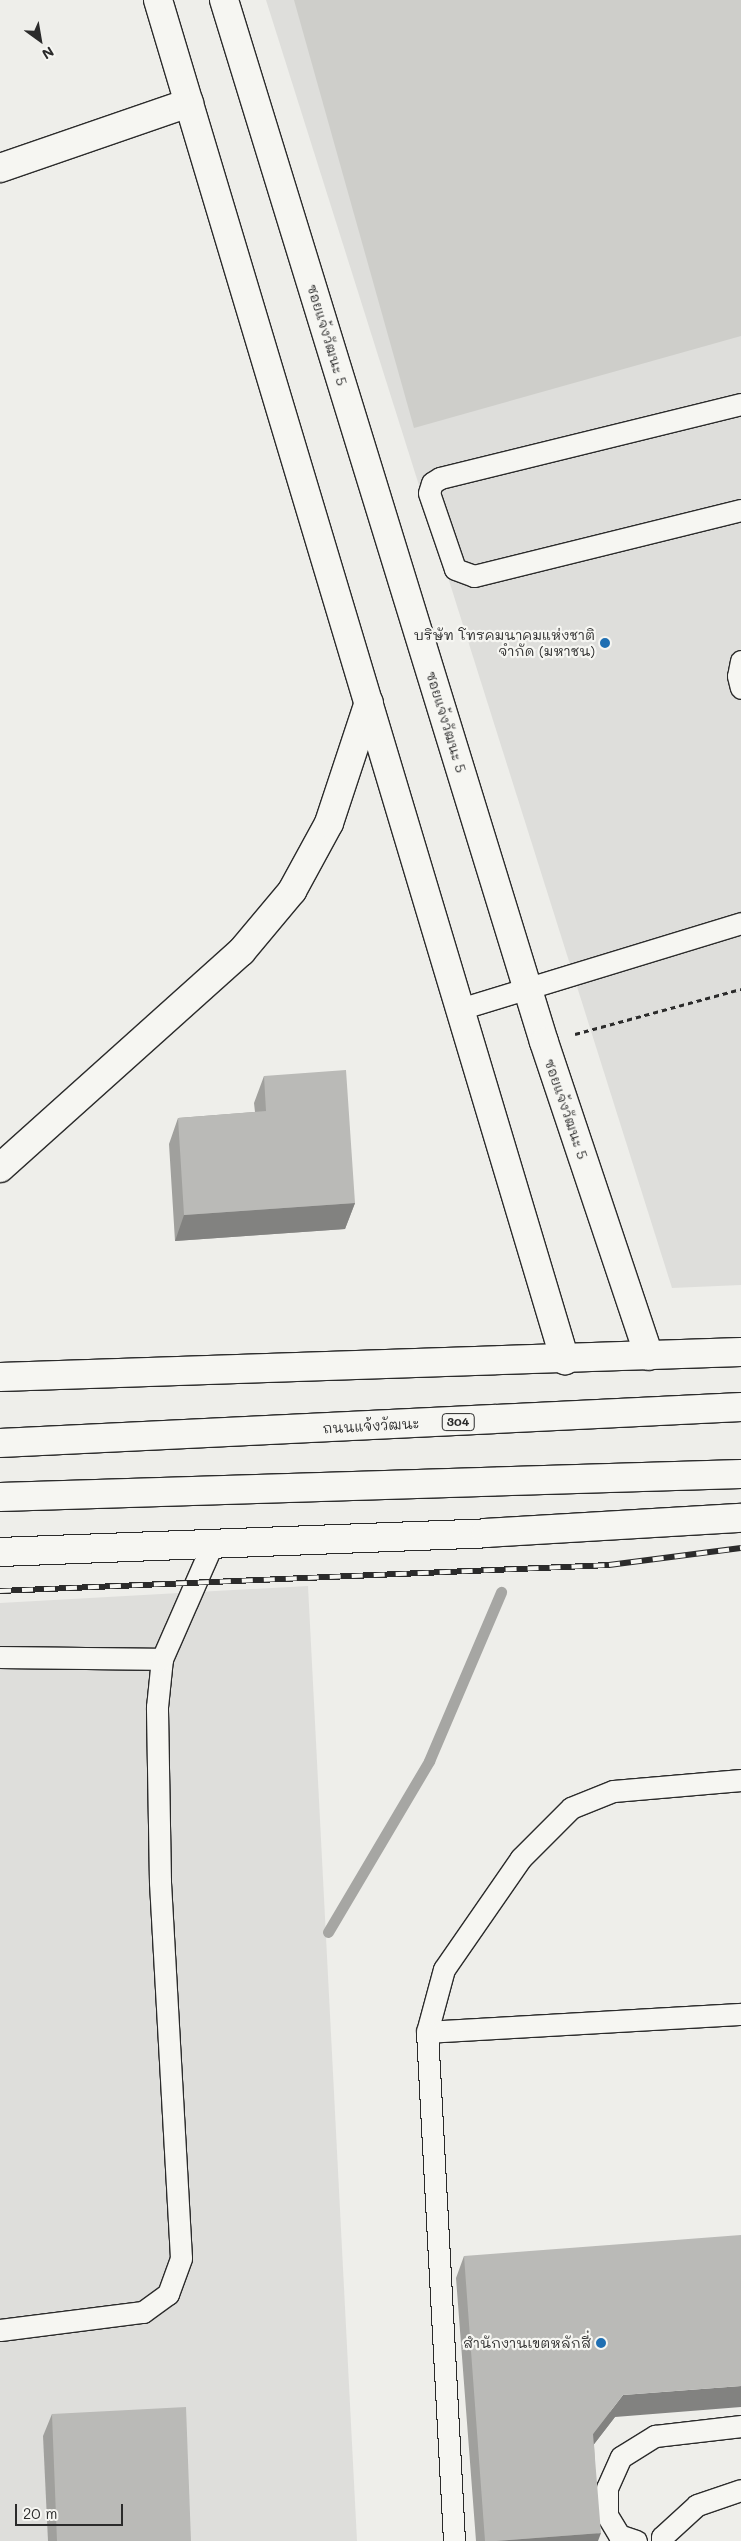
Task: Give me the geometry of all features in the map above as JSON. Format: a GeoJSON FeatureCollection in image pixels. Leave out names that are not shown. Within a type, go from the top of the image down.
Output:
{"type":"FeatureCollection","features":[{"type":"Feature","properties":{"kind":"street"},"geometry":{"type":"LineString","coordinates":[[158,0],[565,1360]]}},
{"type":"Feature","properties":{"kind":"street","name":"ซอยแจ้งวัฒนะ 5"},"geometry":{"type":"LineString","coordinates":[[224,0],[544,1042],[650,1356]]}},
{"type":"Feature","properties":{"kind":"street"},"geometry":{"type":"LineString","coordinates":[[0,168],[189,103]]}},
{"type":"Feature","properties":{"kind":"street"},"geometry":{"type":"LineString","coordinates":[[0,1168],[241,952],[292,891],[329,823],[369,702]]}},
{"type":"Feature","properties":{"kind":"street"},"geometry":{"type":"LineString","coordinates":[[0,1377],[565,1360],[741,1352]]}},
{"type":"Feature","properties":{"kind":"street","name":"ถนนแจ้งวัฒนะ"},"geometry":{"type":"LineString","coordinates":[[0,1443],[741,1407]]}},
{"type":"Feature","properties":{"kind":"street"},"geometry":{"type":"LineString","coordinates":[[0,1497],[177,1490],[741,1474]]}},
{"type":"Feature","properties":{"kind":"street"},"geometry":{"type":"LineString","coordinates":[[0,1552],[486,1533],[741,1518]]}},
{"type":"Feature","properties":{"kind":"lane"},"geometry":{"type":"LineString","coordinates":[[741,404],[440,478],[432,484],[428,493],[456,569],[474,576],[741,510]]}},
{"type":"Feature","properties":{"kind":"lane"},"geometry":{"type":"LineString","coordinates":[[741,661],[738,676],[741,688]]}},
{"type":"Feature","properties":{"kind":"lane"},"geometry":{"type":"LineString","coordinates":[[460,1010],[741,923]]}},
{"type":"Feature","properties":{"kind":"lane"},"geometry":{"type":"LineString","coordinates":[[0,2330],[143,2312],[168,2294],[181,2258],[160,1882],[158,1707],[162,1659],[213,1543]]}},
{"type":"Feature","properties":{"kind":"lane"},"geometry":{"type":"LineString","coordinates":[[0,1658],[162,1659]]}},
{"type":"Feature","properties":{"kind":"lane"},"geometry":{"type":"LineString","coordinates":[[454,2541],[427,2032],[444,1969],[521,1858],[572,1808],[613,1791],[741,1780]]}},
{"type":"Feature","properties":{"kind":"lane"},"geometry":{"type":"LineString","coordinates":[[427,2032],[741,2014]]}},
{"type":"Feature","properties":{"kind":"lane"},"geometry":{"type":"LineString","coordinates":[[741,2426],[655,2436],[621,2457],[607,2488],[607,2515],[619,2535],[638,2541],[662,2539],[697,2505],[741,2490]]}},
{"type":"Feature","properties":{"kind":"path"},"geometry":{"type":"LineString","coordinates":[[544,1042],[741,989]]}},
{"type":"Feature","properties":{"kind":"shaded area","name":"บริษัท โทรคมนาคมแห่งชาติ จำกัด (มหาชน)"},"geometry":{"type":"Polygon","coordinates":[[[266,0],[741,0],[741,1285],[672,1288],[266,0]]]}},
{"type":"Feature","properties":{"kind":"shaded area"},"geometry":{"type":"Polygon","coordinates":[[[294,0],[741,0],[741,336],[414,428],[294,0]]]}},
{"type":"Feature","properties":{"kind":"shaded area"},"geometry":{"type":"Polygon","coordinates":[[[308,1586],[357,2541],[0,2541],[0,1603],[308,1586]]]}},
{"type":"Feature","properties":{"kind":"building"},"geometry":{"type":"Polygon","coordinates":[[[346,1070],[355,1203],[184,1215],[178,1118],[266,1111],[264,1076],[346,1070]]]}},
{"type":"Feature","properties":{"kind":"building","name":"สำนักงานเขตหลักสี่"},"geometry":{"type":"Polygon","coordinates":[[[741,2235],[741,2386],[623,2395],[593,2434],[601,2533],[485,2541],[464,2256],[741,2235]]]}},
{"type":"Feature","properties":{"kind":"building"},"geometry":{"type":"Polygon","coordinates":[[[186,2407],[191,2541],[57,2541],[52,2414],[186,2407]]]}},
{"type":"Feature","properties":{"kind":"waterway"},"geometry":{"type":"LineString","coordinates":[[328,1932],[429,1761],[501,1592]]}},
{"type":"Feature","properties":{"kind":"railway"},"geometry":{"type":"LineString","coordinates":[[0,1591],[609,1565],[741,1548]]}},
{"type":"Feature","properties":{"kind":"place","name":"บริษัท โทรคมนาคมแห่งชาติ จำกัด (มหาชน)"},"geometry":{"type":"Point","coordinates":[605,643]}},
{"type":"Feature","properties":{"kind":"place","name":"สำนักงานเขตหลักสี่"},"geometry":{"type":"Point","coordinates":[601,2343]}}]}
